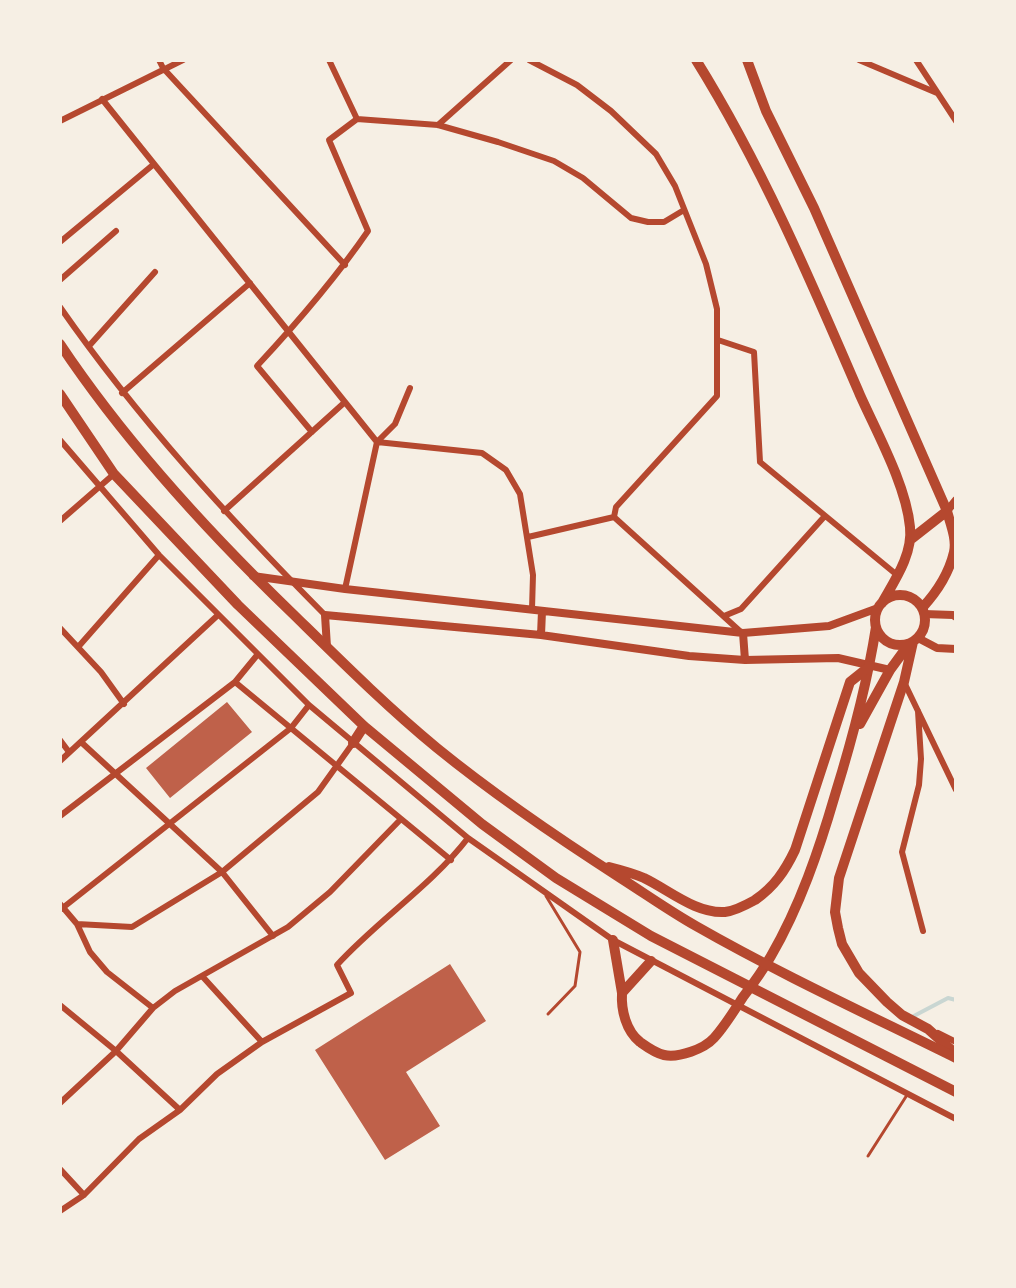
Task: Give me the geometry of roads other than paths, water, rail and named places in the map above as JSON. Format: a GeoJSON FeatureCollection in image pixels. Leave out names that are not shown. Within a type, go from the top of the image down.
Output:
{"type":"FeatureCollection","features":[{"type":"Feature","properties":{"kind":"main road"},"geometry":{"type":"LineString","coordinates":[[696,60],[757,170],[809,277],[898,483],[910,527],[910,540],[905,559],[880,605],[875,621],[878,633],[886,642],[898,645],[913,641]]}},
{"type":"Feature","properties":{"kind":"main road"},"geometry":{"type":"LineString","coordinates":[[747,60],[766,111],[814,208],[946,511],[955,549],[937,592],[923,611]]}},
{"type":"Feature","properties":{"kind":"main road"},"geometry":{"type":"LineString","coordinates":[[60,345],[92,392],[178,496],[253,576],[327,648],[444,753],[545,829],[695,925],[820,991],[956,1056]]}},
{"type":"Feature","properties":{"kind":"main road"},"geometry":{"type":"LineString","coordinates":[[60,394],[114,474],[238,605],[364,726],[482,824],[556,878],[651,936],[956,1092]]}},
{"type":"Feature","properties":{"kind":"main road"},"geometry":{"type":"LineString","coordinates":[[910,540],[946,511]]}},
{"type":"Feature","properties":{"kind":"main road"},"geometry":{"type":"LineString","coordinates":[[853,737],[890,670],[924,627],[923,611],[918,603],[907,596],[894,596],[880,605]]}},
{"type":"Feature","properties":{"kind":"main road"},"geometry":{"type":"LineString","coordinates":[[613,940],[622,993],[623,1015],[635,1039],[647,1048],[665,1055],[694,1050],[713,1039],[771,956],[792,913],[820,844],[853,737],[870,666],[876,627]]}},
{"type":"Feature","properties":{"kind":"main road"},"geometry":{"type":"LineString","coordinates":[[913,641],[904,682],[838,878],[835,912],[842,944],[859,973],[873,990],[903,1015],[928,1029],[956,1056]]}},
{"type":"Feature","properties":{"kind":"main road"},"geometry":{"type":"LineString","coordinates":[[601,865],[624,870],[645,879],[695,906],[723,912],[736,909],[763,894],[782,875],[795,850],[850,682],[870,666]]}},
{"type":"Feature","properties":{"kind":"main road"},"geometry":{"type":"LineString","coordinates":[[353,743],[364,726]]}},
{"type":"Feature","properties":{"kind":"main road"},"geometry":{"type":"LineString","coordinates":[[622,993],[651,960]]}},
{"type":"Feature","properties":{"kind":"street"},"geometry":{"type":"LineString","coordinates":[[159,60],[163,68],[345,265]]}},
{"type":"Feature","properties":{"kind":"street"},"geometry":{"type":"LineString","coordinates":[[60,121],[183,60]]}},
{"type":"Feature","properties":{"kind":"street"},"geometry":{"type":"LineString","coordinates":[[329,60],[357,119]]}},
{"type":"Feature","properties":{"kind":"street"},"geometry":{"type":"LineString","coordinates":[[438,125],[511,60]]}},
{"type":"Feature","properties":{"kind":"street"},"geometry":{"type":"LineString","coordinates":[[529,60],[577,85],[611,111],[656,154],[675,186],[706,264],[717,309],[717,396],[616,507],[614,517]]}},
{"type":"Feature","properties":{"kind":"street"},"geometry":{"type":"LineString","coordinates":[[859,60],[937,93]]}},
{"type":"Feature","properties":{"kind":"street"},"geometry":{"type":"LineString","coordinates":[[916,60],[956,121]]}},
{"type":"Feature","properties":{"kind":"street"},"geometry":{"type":"LineString","coordinates":[[102,99],[377,441],[482,453],[506,470],[520,494],[533,575],[532,609]]}},
{"type":"Feature","properties":{"kind":"street"},"geometry":{"type":"LineString","coordinates":[[312,432],[257,366],[345,265],[368,231],[329,140],[357,119],[438,125],[554,161],[583,178],[631,218],[648,222],[664,222],[684,210]]}},
{"type":"Feature","properties":{"kind":"street"},"geometry":{"type":"LineString","coordinates":[[60,242],[154,164]]}},
{"type":"Feature","properties":{"kind":"street"},"geometry":{"type":"LineString","coordinates":[[60,280],[116,231]]}},
{"type":"Feature","properties":{"kind":"street"},"geometry":{"type":"LineString","coordinates":[[89,346],[155,272]]}},
{"type":"Feature","properties":{"kind":"street"},"geometry":{"type":"LineString","coordinates":[[122,393],[250,283]]}},
{"type":"Feature","properties":{"kind":"street"},"geometry":{"type":"LineString","coordinates":[[60,307],[122,393],[224,511],[325,615],[541,635],[688,656],[746,660],[838,658],[890,670]]}},
{"type":"Feature","properties":{"kind":"street"},"geometry":{"type":"LineString","coordinates":[[718,340],[754,352],[760,462],[897,575]]}},
{"type":"Feature","properties":{"kind":"street"},"geometry":{"type":"LineString","coordinates":[[345,589],[377,441],[395,424],[410,388]]}},
{"type":"Feature","properties":{"kind":"street"},"geometry":{"type":"LineString","coordinates":[[224,511],[345,402]]}},
{"type":"Feature","properties":{"kind":"street"},"geometry":{"type":"LineString","coordinates":[[60,440],[159,555],[309,705],[468,838],[613,940],[956,1119]]}},
{"type":"Feature","properties":{"kind":"street"},"geometry":{"type":"LineString","coordinates":[[60,521],[114,474]]}},
{"type":"Feature","properties":{"kind":"street"},"geometry":{"type":"LineString","coordinates":[[946,511],[956,500]]}},
{"type":"Feature","properties":{"kind":"street"},"geometry":{"type":"LineString","coordinates":[[528,537],[614,517]]}},
{"type":"Feature","properties":{"kind":"street"},"geometry":{"type":"LineString","coordinates":[[614,517],[743,633],[746,660]]}},
{"type":"Feature","properties":{"kind":"street"},"geometry":{"type":"LineString","coordinates":[[724,616],[741,609],[824,517]]}},
{"type":"Feature","properties":{"kind":"street"},"geometry":{"type":"LineString","coordinates":[[79,646],[159,555]]}},
{"type":"Feature","properties":{"kind":"street"},"geometry":{"type":"LineString","coordinates":[[253,576],[345,589],[743,633],[829,626],[880,605]]}},
{"type":"Feature","properties":{"kind":"street"},"geometry":{"type":"LineString","coordinates":[[541,635],[542,611]]}},
{"type":"Feature","properties":{"kind":"street"},"geometry":{"type":"LineString","coordinates":[[923,611],[956,617]]}},
{"type":"Feature","properties":{"kind":"street"},"geometry":{"type":"LineString","coordinates":[[60,761],[218,615]]}},
{"type":"Feature","properties":{"kind":"street"},"geometry":{"type":"LineString","coordinates":[[325,615],[327,648]]}},
{"type":"Feature","properties":{"kind":"street"},"geometry":{"type":"LineString","coordinates":[[60,627],[79,646],[124,704]]}},
{"type":"Feature","properties":{"kind":"street"},"geometry":{"type":"LineString","coordinates":[[913,641],[937,648],[956,649]]}},
{"type":"Feature","properties":{"kind":"street"},"geometry":{"type":"LineString","coordinates":[[60,816],[235,682],[258,654]]}},
{"type":"Feature","properties":{"kind":"street"},"geometry":{"type":"LineString","coordinates":[[235,682],[451,860]]}},
{"type":"Feature","properties":{"kind":"street"},"geometry":{"type":"LineString","coordinates":[[904,682],[956,790]]}},
{"type":"Feature","properties":{"kind":"street"},"geometry":{"type":"LineString","coordinates":[[153,1008],[107,972],[90,952],[77,924],[61,908],[170,825],[291,728],[309,705]]}},
{"type":"Feature","properties":{"kind":"street"},"geometry":{"type":"LineString","coordinates":[[918,711],[921,759],[919,785],[902,852],[923,931]]}},
{"type":"Feature","properties":{"kind":"street"},"geometry":{"type":"LineString","coordinates":[[60,740],[69,752]]}},
{"type":"Feature","properties":{"kind":"street"},"geometry":{"type":"LineString","coordinates":[[81,742],[222,872],[273,936]]}},
{"type":"Feature","properties":{"kind":"street"},"geometry":{"type":"LineString","coordinates":[[77,924],[132,927],[222,872],[318,792],[353,743]]}},
{"type":"Feature","properties":{"kind":"street"},"geometry":{"type":"LineString","coordinates":[[60,1103],[116,1051],[153,1008],[175,991],[288,927],[330,892],[401,819]]}},
{"type":"Feature","properties":{"kind":"street"},"geometry":{"type":"LineString","coordinates":[[60,1210],[84,1195],[139,1139],[180,1110],[217,1074],[262,1042],[351,993],[337,965],[359,941],[451,860],[468,838]]}},
{"type":"Feature","properties":{"kind":"street"},"geometry":{"type":"LineString","coordinates":[[202,976],[262,1042]]}},
{"type":"Feature","properties":{"kind":"street"},"geometry":{"type":"LineString","coordinates":[[60,1005],[116,1051],[180,1110]]}},
{"type":"Feature","properties":{"kind":"street"},"geometry":{"type":"LineString","coordinates":[[928,1029],[956,1042]]}},
{"type":"Feature","properties":{"kind":"street"},"geometry":{"type":"LineString","coordinates":[[60,1168],[84,1195]]}},
{"type":"Feature","properties":{"kind":"lane"},"geometry":{"type":"LineString","coordinates":[[544,892],[580,952],[575,986],[548,1014]]}},
{"type":"Feature","properties":{"kind":"lane"},"geometry":{"type":"LineString","coordinates":[[868,1156],[908,1094]]}},
{"type":"Feature","properties":{"kind":"waterway"},"geometry":{"type":"LineString","coordinates":[[910,1018],[948,998],[956,1000]]}}]}
